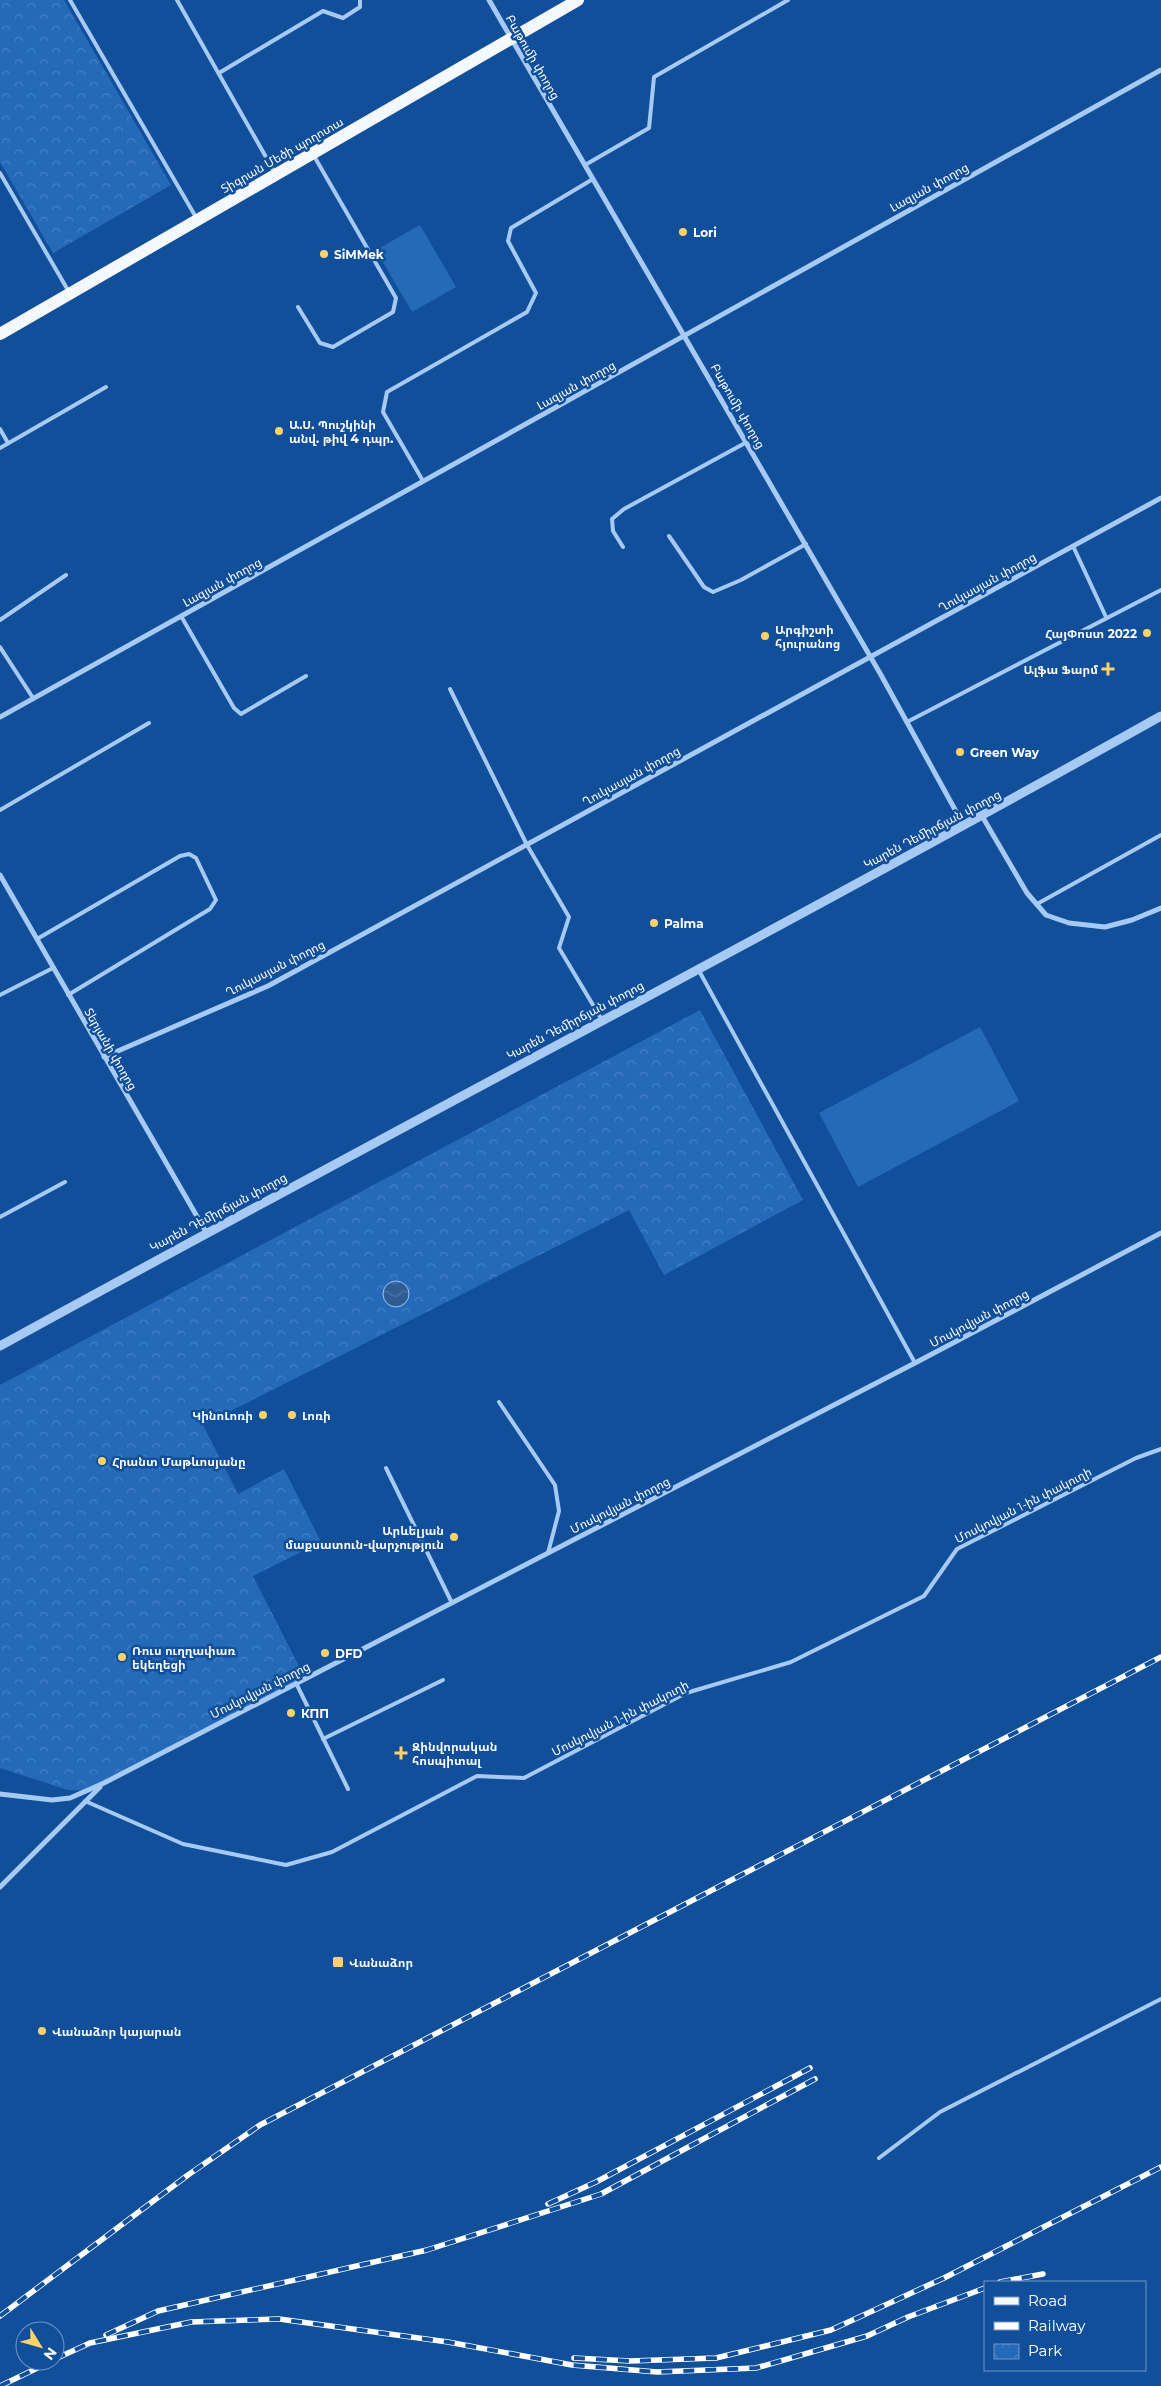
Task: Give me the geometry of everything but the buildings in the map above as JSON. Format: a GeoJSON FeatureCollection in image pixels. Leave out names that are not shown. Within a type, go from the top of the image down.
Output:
{"type":"FeatureCollection","features":[{"type":"Feature","properties":{"kind":"main road","name":"Տիգրան Մեծի պողոտա"},"geometry":{"type":"LineString","coordinates":[[0,334],[578,0]]}},
{"type":"Feature","properties":{"kind":"street","name":"Բաթումի փողոց"},"geometry":{"type":"LineString","coordinates":[[489,0],[806,544],[964,826]]}},
{"type":"Feature","properties":{"kind":"street","name":"Լազյան փողոց"},"geometry":{"type":"LineString","coordinates":[[0,717],[1161,70]]}},
{"type":"Feature","properties":{"kind":"street","name":"Ղուկասյան փողոց"},"geometry":{"type":"LineString","coordinates":[[104,1057],[268,986],[1161,498]]}},
{"type":"Feature","properties":{"kind":"street","name":"Կարեն Դեմիրճյան փողոց"},"geometry":{"type":"LineString","coordinates":[[0,1346],[206,1232],[964,826],[1161,716]]}},
{"type":"Feature","properties":{"kind":"street"},"geometry":{"type":"LineString","coordinates":[[982,816],[1027,892],[1046,915],[1069,923],[1105,927],[1132,920],[1161,908]]}},
{"type":"Feature","properties":{"kind":"street","name":"Տերյանի փողոց"},"geometry":{"type":"LineString","coordinates":[[0,875],[206,1232]]}},
{"type":"Feature","properties":{"kind":"street","name":"Մոսկովյան փողոց"},"geometry":{"type":"LineString","coordinates":[[0,1794],[52,1800],[70,1798],[104,1783],[915,1363],[1161,1233]]}},
{"type":"Feature","properties":{"kind":"street"},"geometry":{"type":"LineString","coordinates":[[0,1887],[104,1783]]}},
{"type":"Feature","properties":{"kind":"lane"},"geometry":{"type":"LineString","coordinates":[[70,0],[198,220]]}},
{"type":"Feature","properties":{"kind":"lane"},"geometry":{"type":"LineString","coordinates":[[177,0],[276,174]]}},
{"type":"Feature","properties":{"kind":"lane"},"geometry":{"type":"LineString","coordinates":[[219,73],[322,11],[343,18],[360,7],[360,0]]}},
{"type":"Feature","properties":{"kind":"lane"},"geometry":{"type":"LineString","coordinates":[[585,165],[649,128],[654,77],[788,0]]}},
{"type":"Feature","properties":{"kind":"lane"},"geometry":{"type":"LineString","coordinates":[[298,307],[320,343],[333,347],[393,312],[396,298],[313,153]]}},
{"type":"Feature","properties":{"kind":"lane"},"geometry":{"type":"LineString","coordinates":[[0,173],[70,294]]}},
{"type":"Feature","properties":{"kind":"lane"},"geometry":{"type":"LineString","coordinates":[[423,481],[383,412],[387,392],[527,312],[536,293],[508,241],[510,228],[593,179]]}},
{"type":"Feature","properties":{"kind":"lane"},"geometry":{"type":"LineString","coordinates":[[0,448],[106,387]]}},
{"type":"Feature","properties":{"kind":"lane"},"geometry":{"type":"LineString","coordinates":[[0,429],[8,443]]}},
{"type":"Feature","properties":{"kind":"lane"},"geometry":{"type":"LineString","coordinates":[[623,547],[613,530],[612,520],[624,509],[747,442]]}},
{"type":"Feature","properties":{"kind":"lane"},"geometry":{"type":"LineString","coordinates":[[669,536],[704,587],[713,592],[741,580],[806,544]]}},
{"type":"Feature","properties":{"kind":"lane"},"geometry":{"type":"LineString","coordinates":[[1073,546],[1106,617]]}},
{"type":"Feature","properties":{"kind":"lane"},"geometry":{"type":"LineString","coordinates":[[0,620],[66,575]]}},
{"type":"Feature","properties":{"kind":"lane"},"geometry":{"type":"LineString","coordinates":[[907,722],[1161,590]]}},
{"type":"Feature","properties":{"kind":"lane"},"geometry":{"type":"LineString","coordinates":[[181,616],[234,708],[241,714],[306,676]]}},
{"type":"Feature","properties":{"kind":"lane"},"geometry":{"type":"LineString","coordinates":[[0,648],[33,698]]}},
{"type":"Feature","properties":{"kind":"lane"},"geometry":{"type":"LineString","coordinates":[[450,689],[527,845],[569,917],[559,948],[602,1020]]}},
{"type":"Feature","properties":{"kind":"lane"},"geometry":{"type":"LineString","coordinates":[[0,810],[149,723]]}},
{"type":"Feature","properties":{"kind":"lane"},"geometry":{"type":"LineString","coordinates":[[1036,904],[1161,835]]}},
{"type":"Feature","properties":{"kind":"lane"},"geometry":{"type":"LineString","coordinates":[[37,939],[180,856],[188,854],[196,858],[216,900],[210,909],[68,995]]}},
{"type":"Feature","properties":{"kind":"lane"},"geometry":{"type":"LineString","coordinates":[[0,995],[53,968]]}},
{"type":"Feature","properties":{"kind":"lane"},"geometry":{"type":"LineString","coordinates":[[698,969],[915,1363]]}},
{"type":"Feature","properties":{"kind":"lane"},"geometry":{"type":"LineString","coordinates":[[0,1217],[65,1182]]}},
{"type":"Feature","properties":{"kind":"lane"},"geometry":{"type":"LineString","coordinates":[[500,1402],[555,1485],[559,1511],[548,1553]]}},
{"type":"Feature","properties":{"kind":"lane","name":"Մոսկովյան 1-ին փակուղի"},"geometry":{"type":"LineString","coordinates":[[85,1802],[183,1844],[286,1865],[332,1852],[478,1776],[524,1778],[686,1693],[790,1662],[924,1596],[956,1549],[1136,1458],[1161,1448]]}},
{"type":"Feature","properties":{"kind":"lane"},"geometry":{"type":"LineString","coordinates":[[386,1468],[452,1602]]}},
{"type":"Feature","properties":{"kind":"lane"},"geometry":{"type":"LineString","coordinates":[[323,1738],[443,1680]]}},
{"type":"Feature","properties":{"kind":"lane"},"geometry":{"type":"LineString","coordinates":[[296,1683],[348,1789]]}},
{"type":"Feature","properties":{"kind":"lane"},"geometry":{"type":"LineString","coordinates":[[879,2158],[940,2112],[1161,1999]]}},
{"type":"Feature","properties":{"kind":"green space"},"geometry":{"type":"Polygon","coordinates":[[[0,0],[64,0],[171,185],[53,253],[0,162],[0,0]]]}},
{"type":"Feature","properties":{"kind":"green space"},"geometry":{"type":"Polygon","coordinates":[[[420,225],[456,287],[412,312],[376,250],[420,225]]]}},
{"type":"Feature","properties":{"kind":"green space"},"geometry":{"type":"Polygon","coordinates":[[[700,1010],[803,1200],[664,1275],[629,1210],[203,1425],[238,1494],[284,1469],[321,1542],[253,1576],[305,1678],[86,1791],[68,1790],[0,1768],[0,1385],[700,1010]]]}},
{"type":"Feature","properties":{"kind":"green space"},"geometry":{"type":"Polygon","coordinates":[[[980,1027],[1019,1101],[858,1187],[819,1113],[980,1027]]]}},
{"type":"Feature","properties":{"kind":"water"},"geometry":{"type":"Polygon","coordinates":[[[396,1281],[405,1285],[409,1294],[405,1303],[396,1307],[387,1303],[383,1294],[387,1285],[396,1281]]]}},
{"type":"Feature","properties":{"kind":"railway"},"geometry":{"type":"LineString","coordinates":[[0,2316],[188,2175],[260,2125],[1161,1657]]}},
{"type":"Feature","properties":{"kind":"railway"},"geometry":{"type":"LineString","coordinates":[[548,2204],[596,2182],[810,2068]]}},
{"type":"Feature","properties":{"kind":"railway"},"geometry":{"type":"LineString","coordinates":[[106,2335],[158,2311],[427,2250],[601,2194],[815,2079]]}},
{"type":"Feature","properties":{"kind":"railway"},"geometry":{"type":"LineString","coordinates":[[574,2358],[630,2361],[716,2358],[831,2330],[944,2278],[1161,2167]]}},
{"type":"Feature","properties":{"kind":"railway"},"geometry":{"type":"LineString","coordinates":[[1005,2281],[1043,2274]]}},
{"type":"Feature","properties":{"kind":"railway"},"geometry":{"type":"LineString","coordinates":[[65,2354],[90,2343],[191,2322],[279,2319],[448,2342],[572,2365],[657,2372],[756,2368],[867,2336],[908,2317],[984,2288]]}},
{"type":"Feature","properties":{"kind":"railway"},"geometry":{"type":"LineString","coordinates":[[0,2386],[31,2371]]}},
{"type":"Feature","properties":{"kind":"place","name":"Lori"},"geometry":{"type":"Point","coordinates":[683,232]}},
{"type":"Feature","properties":{"kind":"place","name":"SiMMek"},"geometry":{"type":"Point","coordinates":[324,254]}},
{"type":"Feature","properties":{"kind":"place","name":"Ա.Ս. Պուշկինի անվ. թիվ 4 դպր."},"geometry":{"type":"Point","coordinates":[279,431]}},
{"type":"Feature","properties":{"kind":"place","name":"ՀայՓոստ 2022"},"geometry":{"type":"Point","coordinates":[1147,633]}},
{"type":"Feature","properties":{"kind":"place","name":"Արգիշտի հյուրանոց"},"geometry":{"type":"Point","coordinates":[765,636]}},
{"type":"Feature","properties":{"kind":"place","name":"Ալֆա Ֆարմ"},"geometry":{"type":"Point","coordinates":[1108,669]}},
{"type":"Feature","properties":{"kind":"place","name":"Green Way"},"geometry":{"type":"Point","coordinates":[960,752]}},
{"type":"Feature","properties":{"kind":"place","name":"Palma"},"geometry":{"type":"Point","coordinates":[654,923]}},
{"type":"Feature","properties":{"kind":"place","name":"ԿինոԼոռի"},"geometry":{"type":"Point","coordinates":[263,1415]}},
{"type":"Feature","properties":{"kind":"place","name":"Լոռի"},"geometry":{"type":"Point","coordinates":[292,1415]}},
{"type":"Feature","properties":{"kind":"place","name":"Հրանտ Մաթևոսյանը"},"geometry":{"type":"Point","coordinates":[102,1461]}},
{"type":"Feature","properties":{"kind":"place","name":"Արևելյան մաքսատուն-վարչություն"},"geometry":{"type":"Point","coordinates":[454,1537]}},
{"type":"Feature","properties":{"kind":"place","name":"DFD"},"geometry":{"type":"Point","coordinates":[325,1653]}},
{"type":"Feature","properties":{"kind":"place","name":"Ռուս ուղղափառ եկեղեցի"},"geometry":{"type":"Point","coordinates":[122,1657]}},
{"type":"Feature","properties":{"kind":"place","name":"КПП"},"geometry":{"type":"Point","coordinates":[291,1713]}},
{"type":"Feature","properties":{"kind":"place","name":"Զինվորական հոսպիտալ"},"geometry":{"type":"Point","coordinates":[401,1753]}},
{"type":"Feature","properties":{"kind":"place","name":"Վանաձոր"},"geometry":{"type":"Point","coordinates":[338,1962]}},
{"type":"Feature","properties":{"kind":"place","name":"Վանաձոր կայարան"},"geometry":{"type":"Point","coordinates":[42,2031]}}]}
